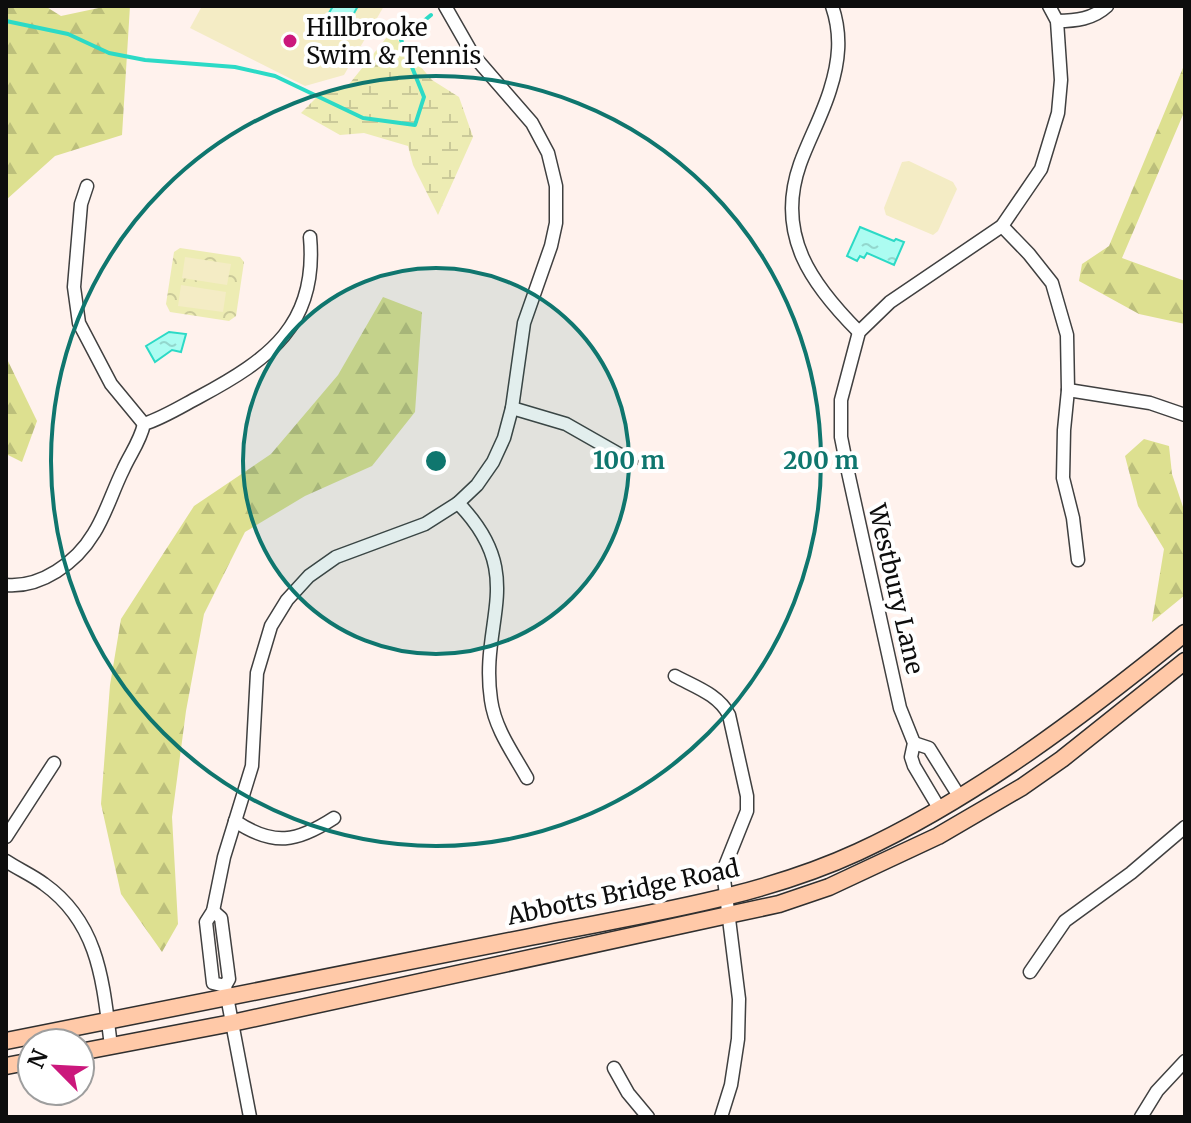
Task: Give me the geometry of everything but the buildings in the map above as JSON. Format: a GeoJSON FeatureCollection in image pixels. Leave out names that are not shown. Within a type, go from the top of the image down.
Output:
{"type":"FeatureCollection","features":[{"type":"Feature","properties":{"kind":"main road","name":"Abbotts Bridge Road"},"geometry":{"type":"LineString","coordinates":[[6,1041],[108,1022],[226,992],[724,897],[807,873],[858,852],[959,796],[1073,720],[1185,633]]}},
{"type":"Feature","properties":{"kind":"main road","name":"Abbotts Bridge Road"},"geometry":{"type":"LineString","coordinates":[[96,1049],[232,1023],[779,904],[829,887],[938,836],[1022,787],[1185,661]]}},
{"type":"Feature","properties":{"kind":"street"},"geometry":{"type":"LineString","coordinates":[[250,1117],[226,992],[213,983],[206,922],[213,911],[224,857],[246,792],[254,754],[257,673],[263,649],[271,626],[287,600],[309,576],[336,557],[425,524],[458,503],[477,485],[493,462],[504,438],[512,408],[524,323],[556,223],[556,186],[548,153],[532,123],[473,55],[445,6]]}},
{"type":"Feature","properties":{"kind":"street"},"geometry":{"type":"LineString","coordinates":[[832,6],[839,34],[836,73],[824,111],[799,168],[794,225],[797,245],[812,280],[832,306],[859,332]]}},
{"type":"Feature","properties":{"kind":"street","name":"Westbury Lane"},"geometry":{"type":"LineString","coordinates":[[939,808],[911,757],[914,743],[900,708],[841,437],[841,400],[859,332],[890,302],[1002,226],[1025,197],[1041,169],[1054,132],[1061,80],[1057,21],[1049,6]]}},
{"type":"Feature","properties":{"kind":"street"},"geometry":{"type":"LineString","coordinates":[[1057,21],[1073,21],[1098,14],[1107,6]]}},
{"type":"Feature","properties":{"kind":"street"},"geometry":{"type":"LineString","coordinates":[[87,186],[81,204],[74,287],[79,323],[111,384],[144,424]]}},
{"type":"Feature","properties":{"kind":"street"},"geometry":{"type":"LineString","coordinates":[[1002,226],[1052,283],[1067,335],[1068,390],[1063,478],[1073,518],[1078,560]]}},
{"type":"Feature","properties":{"kind":"street"},"geometry":{"type":"LineString","coordinates":[[6,585],[20,586],[44,578],[80,552],[94,533],[139,443],[144,424],[247,369],[292,328],[310,283],[313,263],[310,237]]}},
{"type":"Feature","properties":{"kind":"street"},"geometry":{"type":"LineString","coordinates":[[1068,390],[1150,403],[1185,415]]}},
{"type":"Feature","properties":{"kind":"street"},"geometry":{"type":"LineString","coordinates":[[512,408],[566,424],[631,461]]}},
{"type":"Feature","properties":{"kind":"street"},"geometry":{"type":"LineString","coordinates":[[458,503],[480,530],[495,564],[498,597],[490,671],[491,700],[501,735],[527,778]]}},
{"type":"Feature","properties":{"kind":"street"},"geometry":{"type":"LineString","coordinates":[[675,676],[712,695],[729,715],[747,796],[747,811],[723,871],[739,999],[738,1039],[731,1085],[721,1117]]}},
{"type":"Feature","properties":{"kind":"street","name":"Westbury Lane"},"geometry":{"type":"LineString","coordinates":[[914,743],[929,748],[959,796]]}},
{"type":"Feature","properties":{"kind":"street"},"geometry":{"type":"LineString","coordinates":[[6,837],[54,763]]}},
{"type":"Feature","properties":{"kind":"street"},"geometry":{"type":"LineString","coordinates":[[235,821],[259,835],[287,839],[309,834],[334,818]]}},
{"type":"Feature","properties":{"kind":"street"},"geometry":{"type":"LineString","coordinates":[[1030,972],[1065,921],[1131,873],[1185,827]]}},
{"type":"Feature","properties":{"kind":"street"},"geometry":{"type":"LineString","coordinates":[[6,861],[44,884],[79,921],[99,961],[111,1046]]}},
{"type":"Feature","properties":{"kind":"street"},"geometry":{"type":"LineString","coordinates":[[1141,1117],[1157,1091],[1185,1061]]}},
{"type":"Feature","properties":{"kind":"street"},"geometry":{"type":"LineString","coordinates":[[614,1068],[628,1093],[648,1117]]}},
{"type":"Feature","properties":{"kind":"green space"},"geometry":{"type":"Polygon","coordinates":[[[6,6],[45,6],[61,16],[108,6],[130,6],[122,135],[55,156],[6,200],[6,6]]]}},
{"type":"Feature","properties":{"kind":"green space"},"geometry":{"type":"Polygon","coordinates":[[[391,32],[432,80],[459,97],[473,137],[438,215],[413,165],[408,146],[364,133],[340,135],[301,113],[323,91],[346,88],[391,32]]]}},
{"type":"Feature","properties":{"kind":"green space"},"geometry":{"type":"Polygon","coordinates":[[[1185,63],[1185,110],[1122,258],[1185,281],[1185,324],[1139,314],[1079,281],[1082,264],[1109,246],[1185,63]]]}},
{"type":"Feature","properties":{"kind":"green space"},"geometry":{"type":"Polygon","coordinates":[[[180,248],[240,257],[244,262],[236,316],[229,321],[170,312],[166,304],[174,252],[180,248]]]}},
{"type":"Feature","properties":{"kind":"green space"},"geometry":{"type":"Polygon","coordinates":[[[383,297],[422,312],[415,412],[372,466],[305,496],[245,532],[204,614],[186,711],[172,817],[178,924],[162,952],[121,894],[101,804],[110,685],[121,619],[194,506],[271,454],[338,375],[383,297]]]}},
{"type":"Feature","properties":{"kind":"green space"},"geometry":{"type":"Polygon","coordinates":[[[6,357],[37,421],[22,462],[6,454],[6,357]]]}},
{"type":"Feature","properties":{"kind":"green space"},"geometry":{"type":"Polygon","coordinates":[[[1144,439],[1169,446],[1172,474],[1185,513],[1185,595],[1152,622],[1164,549],[1138,506],[1125,456],[1144,439]]]}},
{"type":"Feature","properties":{"kind":"shaded area","name":"Hillbrooke Swim & Tennis"},"geometry":{"type":"Polygon","coordinates":[[[202,6],[384,6],[344,75],[305,86],[190,28],[202,6]]]}},
{"type":"Feature","properties":{"kind":"shaded area"},"geometry":{"type":"Polygon","coordinates":[[[909,161],[953,182],[957,189],[938,231],[933,235],[886,215],[884,208],[902,162],[909,161]]]}},
{"type":"Feature","properties":{"kind":"shaded area"},"geometry":{"type":"Polygon","coordinates":[[[185,257],[231,264],[227,285],[182,278],[185,257]]]}},
{"type":"Feature","properties":{"kind":"shaded area"},"geometry":{"type":"Polygon","coordinates":[[[181,285],[226,292],[223,312],[178,306],[181,285]]]}},
{"type":"Feature","properties":{"kind":"water"},"geometry":{"type":"Polygon","coordinates":[[[333,6],[358,6],[344,31],[325,20],[333,6]]]}},
{"type":"Feature","properties":{"kind":"water"},"geometry":{"type":"Polygon","coordinates":[[[860,227],[904,242],[894,265],[867,253],[857,261],[847,256],[860,227]]]}},
{"type":"Feature","properties":{"kind":"water"},"geometry":{"type":"Polygon","coordinates":[[[169,332],[186,334],[181,352],[172,350],[155,362],[146,346],[169,332]]]}},
{"type":"Feature","properties":{"kind":"waterway"},"geometry":{"type":"LineString","coordinates":[[6,21],[68,34],[109,53],[145,60],[235,67],[275,76],[363,118],[415,125],[424,97],[401,40],[431,15]]}},
{"type":"Feature","properties":{"kind":"place","name":"Hillbrooke Swim & Tennis"},"geometry":{"type":"Point","coordinates":[290,41]}}]}
